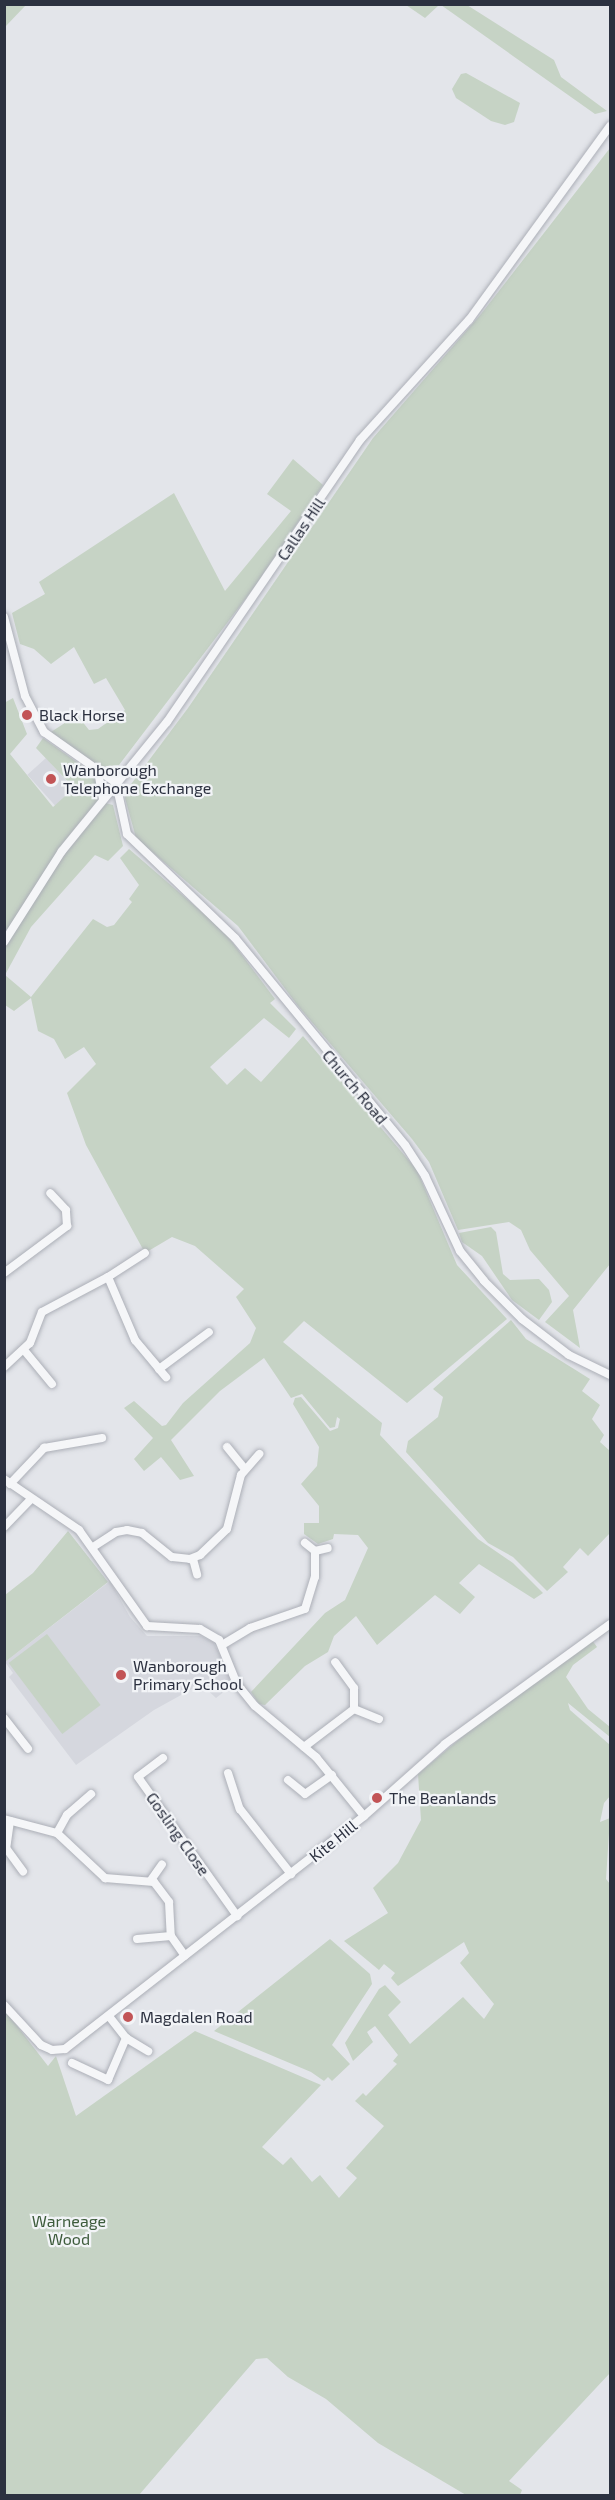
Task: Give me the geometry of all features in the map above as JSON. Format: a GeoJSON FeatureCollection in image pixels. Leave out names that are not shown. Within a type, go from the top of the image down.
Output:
{"type":"FeatureCollection","features":[{"type":"Feature","properties":{"kind":"street","name":"Callas Hill"},"geometry":{"type":"LineString","coordinates":[[4,942],[40,882],[103,799],[167,722],[360,440],[469,320],[610,126]]}},
{"type":"Feature","properties":{"kind":"street"},"geometry":{"type":"LineString","coordinates":[[4,617],[25,696],[39,724],[56,743],[116,783]]}},
{"type":"Feature","properties":{"kind":"street"},"geometry":{"type":"LineString","coordinates":[[98,771],[103,799]]}},
{"type":"Feature","properties":{"kind":"street","name":"Church Road"},"geometry":{"type":"LineString","coordinates":[[116,783],[127,834],[235,938],[405,1145],[425,1176],[449,1232],[469,1264],[522,1319],[578,1361],[610,1375]]}},
{"type":"Feature","properties":{"kind":"street"},"geometry":{"type":"LineString","coordinates":[[4,1273],[67,1226],[66,1210],[50,1193]]}},
{"type":"Feature","properties":{"kind":"street"},"geometry":{"type":"LineString","coordinates":[[4,1367],[24,1350],[34,1336],[38,1317],[145,1253]]}},
{"type":"Feature","properties":{"kind":"street"},"geometry":{"type":"LineString","coordinates":[[108,1277],[135,1340],[166,1377]]}},
{"type":"Feature","properties":{"kind":"street"},"geometry":{"type":"LineString","coordinates":[[159,1370],[209,1332]]}},
{"type":"Feature","properties":{"kind":"street"},"geometry":{"type":"LineString","coordinates":[[24,1350],[52,1384]]}},
{"type":"Feature","properties":{"kind":"street"},"geometry":{"type":"LineString","coordinates":[[102,1438],[44,1448],[7,1481],[31,1499],[70,1522],[93,1547],[142,1622],[158,1628],[200,1629],[222,1645],[236,1680],[255,1706],[304,1747],[332,1775],[364,1816]]}},
{"type":"Feature","properties":{"kind":"street"},"geometry":{"type":"LineString","coordinates":[[227,1447],[244,1468]]}},
{"type":"Feature","properties":{"kind":"street"},"geometry":{"type":"LineString","coordinates":[[197,1574],[197,1557],[229,1526],[244,1468],[259,1454]]}},
{"type":"Feature","properties":{"kind":"street"},"geometry":{"type":"LineString","coordinates":[[4,1527],[31,1499]]}},
{"type":"Feature","properties":{"kind":"street"},"geometry":{"type":"LineString","coordinates":[[93,1547],[116,1532],[132,1530],[142,1533],[169,1555],[197,1557]]}},
{"type":"Feature","properties":{"kind":"street"},"geometry":{"type":"LineString","coordinates":[[305,1543],[315,1551]]}},
{"type":"Feature","properties":{"kind":"street"},"geometry":{"type":"LineString","coordinates":[[315,1551],[328,1548]]}},
{"type":"Feature","properties":{"kind":"street"},"geometry":{"type":"LineString","coordinates":[[222,1645],[250,1628],[304,1609],[315,1584],[315,1551]]}},
{"type":"Feature","properties":{"kind":"street","name":"Kite Hill"},"geometry":{"type":"LineString","coordinates":[[4,2006],[33,2038],[52,2050],[65,2049],[364,1816],[445,1744],[610,1624]]}},
{"type":"Feature","properties":{"kind":"street"},"geometry":{"type":"LineString","coordinates":[[335,1662],[354,1688],[354,1709]]}},
{"type":"Feature","properties":{"kind":"street"},"geometry":{"type":"LineString","coordinates":[[304,1747],[354,1709]]}},
{"type":"Feature","properties":{"kind":"street"},"geometry":{"type":"LineString","coordinates":[[354,1709],[380,1719]]}},
{"type":"Feature","properties":{"kind":"street"},"geometry":{"type":"LineString","coordinates":[[4,1718],[28,1749]]}},
{"type":"Feature","properties":{"kind":"street","name":"Gosling Close"},"geometry":{"type":"LineString","coordinates":[[163,1758],[138,1777],[237,1916]]}},
{"type":"Feature","properties":{"kind":"street"},"geometry":{"type":"LineString","coordinates":[[228,1773],[240,1809],[291,1874]]}},
{"type":"Feature","properties":{"kind":"street"},"geometry":{"type":"LineString","coordinates":[[288,1780],[305,1794],[332,1775]]}},
{"type":"Feature","properties":{"kind":"street"},"geometry":{"type":"LineString","coordinates":[[57,1833],[67,1815],[91,1794]]}},
{"type":"Feature","properties":{"kind":"street"},"geometry":{"type":"LineString","coordinates":[[23,1870],[6,1848],[7,1820],[57,1833],[101,1876],[151,1881],[169,1902],[171,1936],[185,1956]]}},
{"type":"Feature","properties":{"kind":"street"},"geometry":{"type":"LineString","coordinates":[[151,1881],[162,1864]]}},
{"type":"Feature","properties":{"kind":"street"},"geometry":{"type":"LineString","coordinates":[[136,1939],[171,1936]]}},
{"type":"Feature","properties":{"kind":"street"},"geometry":{"type":"LineString","coordinates":[[109,2016],[126,2038],[148,2051]]}},
{"type":"Feature","properties":{"kind":"street"},"geometry":{"type":"LineString","coordinates":[[72,2063],[108,2080],[126,2038]]}},
{"type":"Feature","properties":{"kind":"shaded area"},"geometry":{"type":"Polygon","coordinates":[[[46,758],[74,789],[56,806],[27,775],[46,758]]]}},
{"type":"Feature","properties":{"kind":"shaded area","name":"Wanborough Primary School"},"geometry":{"type":"Polygon","coordinates":[[[110,1581],[130,1617],[147,1636],[201,1636],[213,1642],[235,1683],[216,1698],[201,1684],[154,1710],[76,1765],[9,1677],[13,1673],[5,1662],[110,1581]]]}},
{"type":"Feature","properties":{"kind":"green space"},"geometry":{"type":"Polygon","coordinates":[[[4,5],[26,5],[5,27],[4,5]]]}},
{"type":"Feature","properties":{"kind":"green space"},"geometry":{"type":"Polygon","coordinates":[[[406,5],[439,5],[425,18],[406,5]]]}},
{"type":"Feature","properties":{"kind":"green space"},"geometry":{"type":"Polygon","coordinates":[[[441,5],[467,5],[554,60],[561,77],[607,111],[595,114],[441,5]]]}},
{"type":"Feature","properties":{"kind":"green space"},"geometry":{"type":"Polygon","coordinates":[[[466,73],[520,103],[514,122],[505,125],[491,121],[456,98],[452,89],[461,74],[466,73]]]}},
{"type":"Feature","properties":{"kind":"green space"},"geometry":{"type":"Polygon","coordinates":[[[610,148],[610,1264],[573,1310],[580,1348],[545,1322],[569,1296],[530,1250],[521,1230],[509,1222],[458,1230],[429,1162],[412,1139],[298,1006],[238,926],[136,838],[125,798],[126,791],[188,708],[373,438],[481,314],[610,148]]]}},
{"type":"Feature","properties":{"kind":"green space"},"geometry":{"type":"Polygon","coordinates":[[[293,459],[323,485],[253,589],[119,765],[95,767],[51,732],[77,715],[89,730],[98,729],[125,710],[106,678],[94,684],[74,647],[51,664],[34,649],[20,644],[12,613],[45,594],[39,582],[174,493],[225,591],[291,511],[267,494],[293,459]]]}},
{"type":"Feature","properties":{"kind":"green space"},"geometry":{"type":"Polygon","coordinates":[[[13,698],[27,734],[10,754],[53,807],[74,788],[36,748],[43,738],[95,775],[105,803],[113,805],[123,846],[108,861],[95,855],[31,927],[5,975],[31,997],[93,919],[107,927],[114,925],[132,902],[129,899],[139,885],[120,858],[129,849],[224,931],[275,999],[270,1003],[296,1029],[289,1038],[264,1018],[210,1067],[227,1085],[245,1068],[261,1082],[303,1036],[417,1170],[457,1265],[507,1319],[407,1403],[304,1321],[283,1342],[382,1423],[380,1435],[478,1539],[513,1563],[543,1593],[534,1599],[479,1564],[459,1583],[475,1597],[460,1614],[435,1595],[377,1645],[356,1616],[334,1636],[328,1652],[305,1666],[265,1705],[259,1704],[251,1692],[325,1613],[345,1600],[368,1548],[358,1535],[334,1534],[333,1539],[318,1544],[304,1534],[304,1523],[319,1523],[319,1506],[301,1484],[317,1466],[319,1447],[293,1404],[295,1398],[301,1397],[330,1431],[338,1428],[340,1419],[337,1417],[335,1427],[330,1428],[302,1394],[291,1398],[264,1358],[220,1391],[171,1440],[194,1476],[180,1480],[161,1457],[144,1471],[134,1459],[153,1438],[124,1408],[134,1401],[162,1426],[166,1425],[183,1403],[250,1343],[256,1328],[236,1297],[244,1289],[195,1246],[172,1237],[145,1253],[86,1145],[67,1093],[96,1064],[84,1047],[65,1059],[54,1039],[38,1031],[31,998],[14,1011],[5,1005],[4,703],[13,698]]]}},
{"type":"Feature","properties":{"kind":"green space"},"geometry":{"type":"Polygon","coordinates":[[[491,1227],[496,1232],[503,1274],[510,1280],[539,1279],[549,1290],[552,1302],[539,1320],[512,1300],[482,1256],[462,1242],[459,1233],[491,1227]]]}},
{"type":"Feature","properties":{"kind":"green space"},"geometry":{"type":"Polygon","coordinates":[[[511,1320],[526,1339],[590,1379],[582,1391],[600,1405],[592,1419],[604,1435],[600,1442],[610,1451],[610,1533],[588,1556],[580,1548],[563,1567],[568,1572],[547,1591],[513,1557],[488,1543],[406,1452],[408,1441],[438,1417],[443,1397],[433,1389],[511,1320]]]}},
{"type":"Feature","properties":{"kind":"green space"},"geometry":{"type":"Polygon","coordinates":[[[68,1531],[108,1582],[5,1662],[5,1595],[33,1573],[68,1531]]]}},
{"type":"Feature","properties":{"kind":"green space"},"geometry":{"type":"Polygon","coordinates":[[[47,1634],[101,1705],[62,1734],[9,1663],[47,1634]]]}},
{"type":"Feature","properties":{"kind":"green space","name":"Warneage Wood"},"geometry":{"type":"Polygon","coordinates":[[[592,1640],[597,1647],[573,1665],[566,1677],[588,1709],[610,1727],[610,1737],[568,1703],[570,1710],[610,1745],[610,1796],[604,1803],[600,1822],[610,1818],[606,1879],[610,1884],[610,2373],[509,2481],[522,2490],[520,2495],[466,2495],[378,2443],[326,2399],[288,2377],[267,2358],[256,2359],[139,2495],[5,2495],[4,2009],[48,2066],[56,2056],[76,2116],[195,2031],[321,2085],[262,2147],[283,2165],[291,2157],[312,2182],[320,2175],[339,2198],[357,2178],[346,2168],[384,2126],[355,2101],[363,2093],[366,2096],[397,2064],[393,2061],[398,2055],[375,2026],[367,2032],[373,2042],[353,2061],[345,2043],[379,1989],[385,1985],[401,2002],[388,2015],[410,2044],[463,1997],[484,2019],[494,2004],[460,1963],[469,1953],[464,1942],[398,1986],[391,1978],[395,1973],[384,1964],[379,1970],[344,1941],[388,1913],[373,1888],[398,1863],[421,1820],[418,1774],[481,1721],[592,1640]]]}},
{"type":"Feature","properties":{"kind":"green space"},"geometry":{"type":"Polygon","coordinates":[[[330,1939],[370,1974],[372,1984],[332,2045],[350,2064],[332,2081],[328,2077],[324,2081],[311,2072],[214,2031],[330,1939]]]}},
{"type":"Feature","properties":{"kind":"place","name":"Black Horse"},"geometry":{"type":"Point","coordinates":[27,715]}},
{"type":"Feature","properties":{"kind":"place","name":"Wanborough Telephone Exchange"},"geometry":{"type":"Point","coordinates":[51,779]}},
{"type":"Feature","properties":{"kind":"place","name":"Wanborough Primary School"},"geometry":{"type":"Point","coordinates":[121,1675]}},
{"type":"Feature","properties":{"kind":"place","name":"The Beanlands"},"geometry":{"type":"Point","coordinates":[377,1798]}},
{"type":"Feature","properties":{"kind":"place","name":"Magdalen Road"},"geometry":{"type":"Point","coordinates":[128,2017]}}]}
